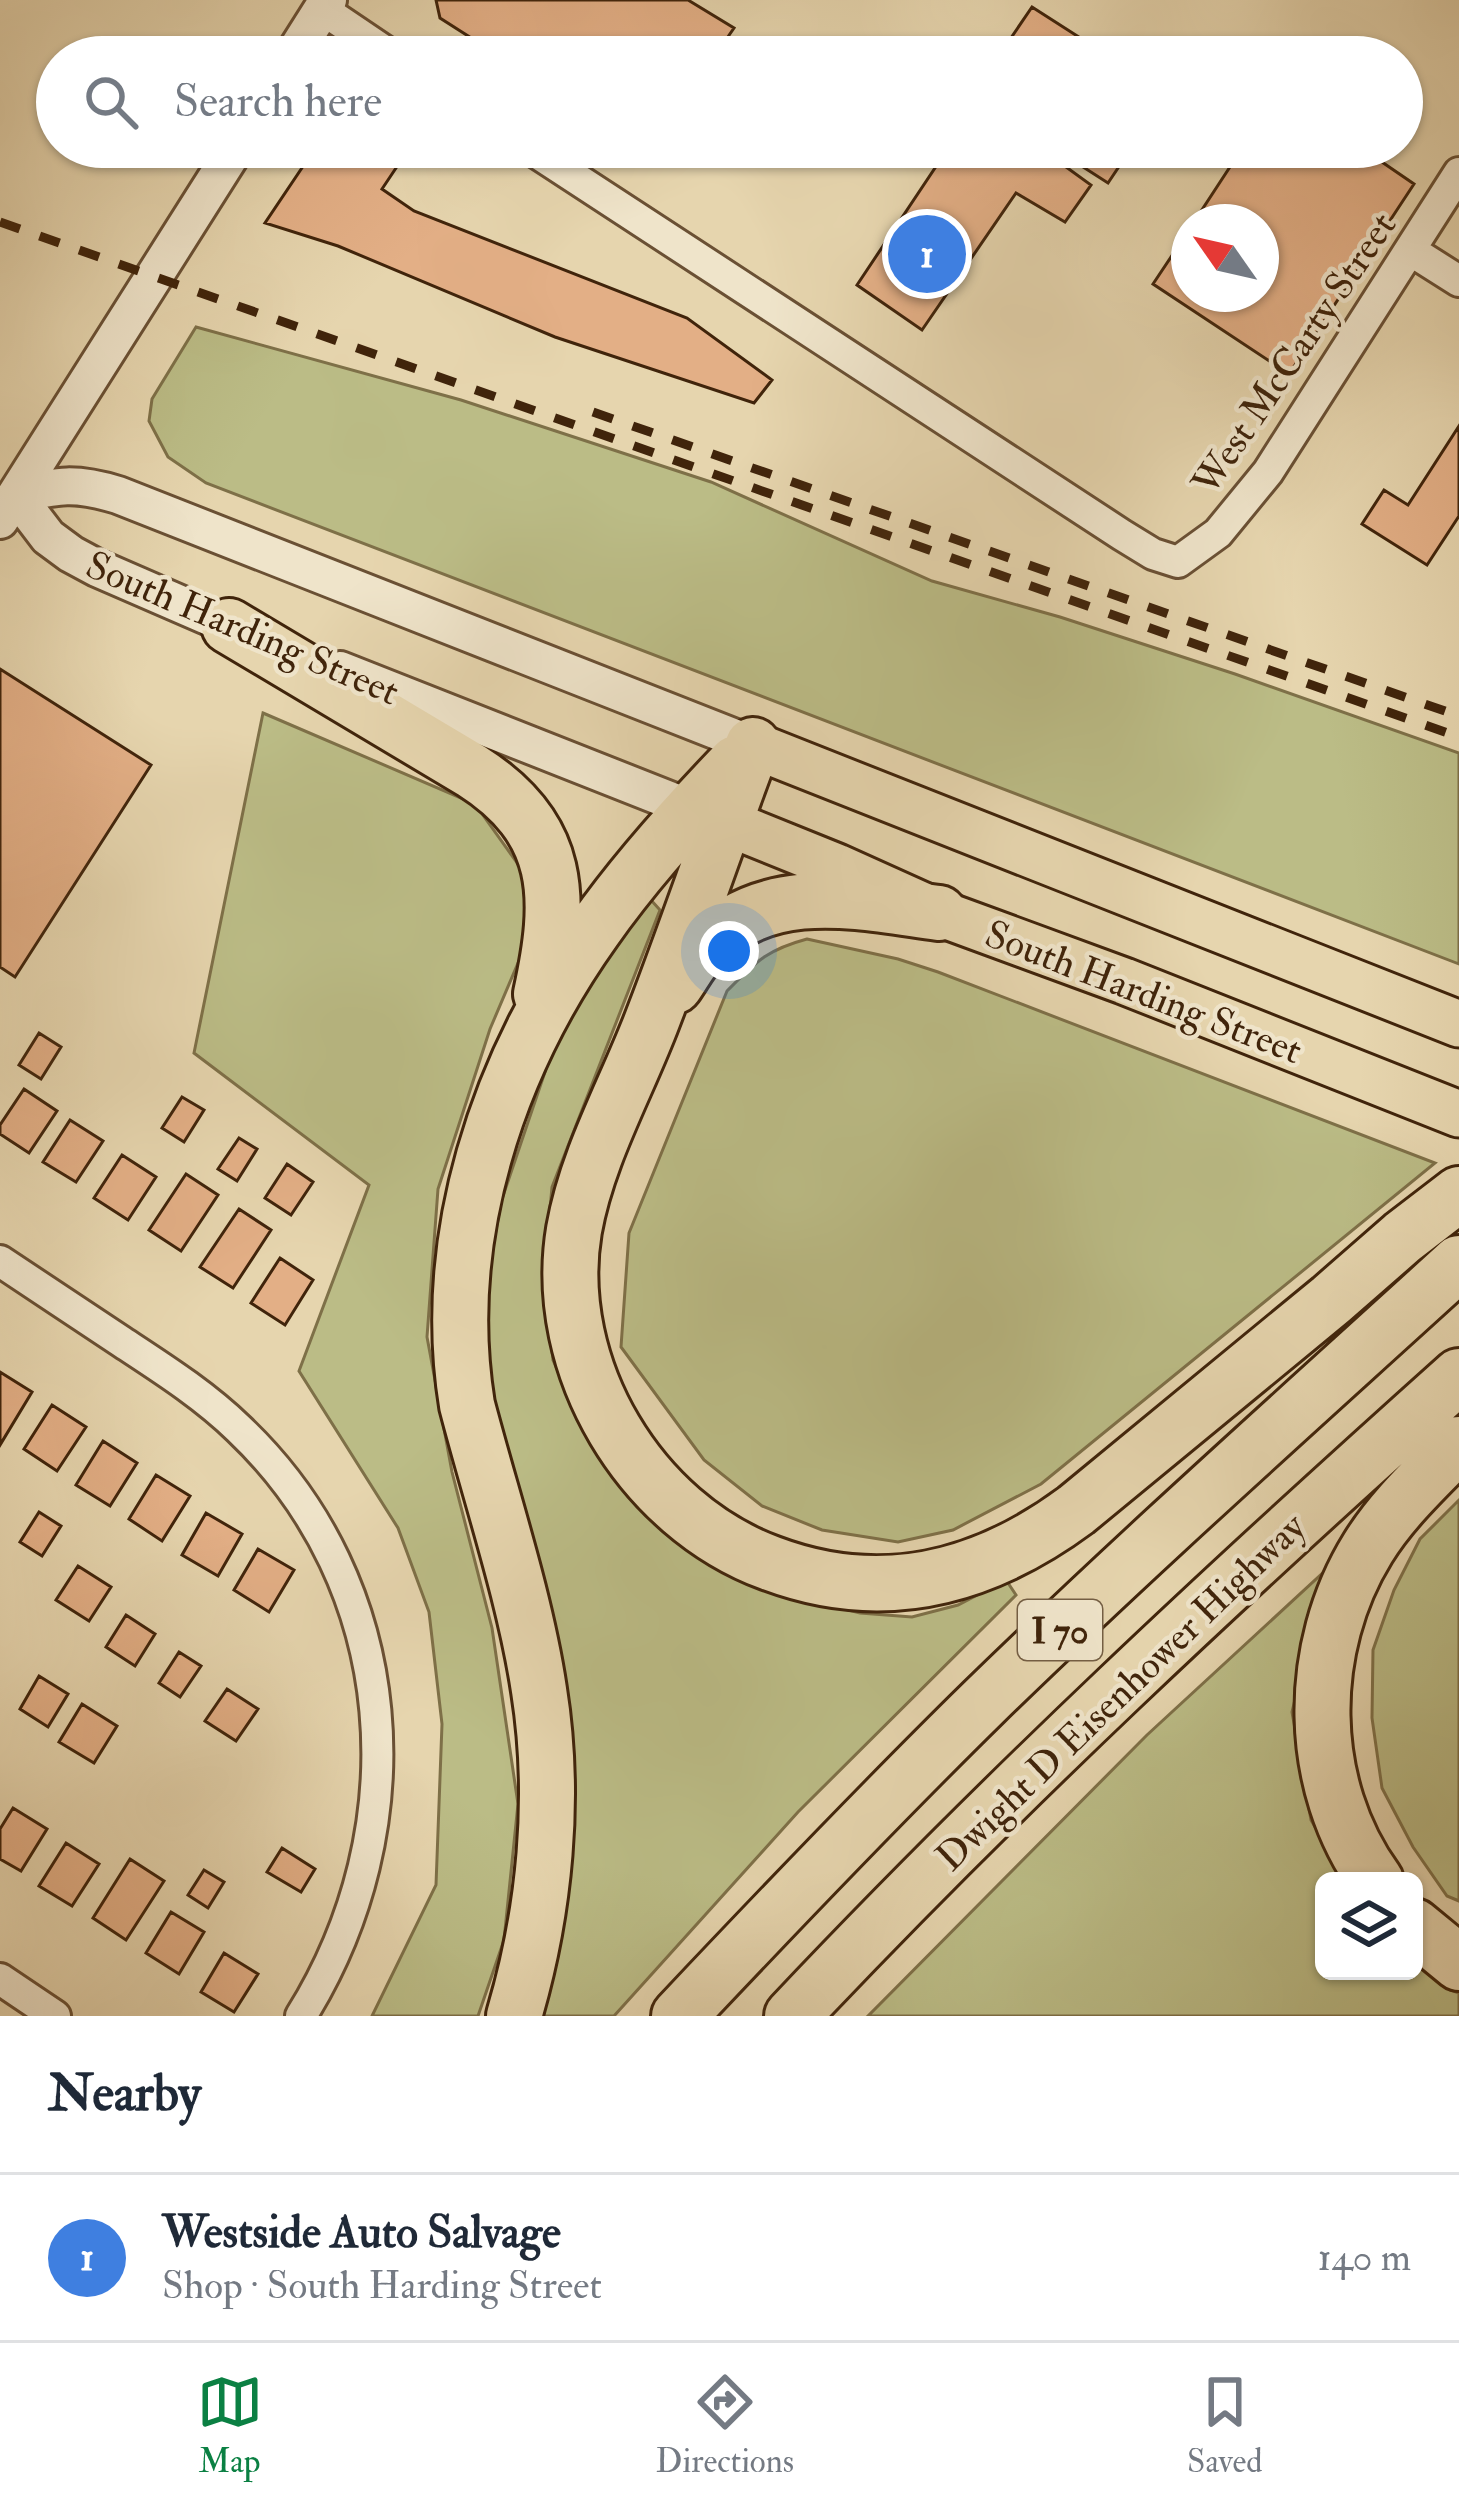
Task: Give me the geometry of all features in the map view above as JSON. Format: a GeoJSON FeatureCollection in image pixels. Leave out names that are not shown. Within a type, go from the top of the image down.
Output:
{"type":"FeatureCollection","features":[{"type":"Feature","properties":{"kind":"highway"},"geometry":{"type":"LineString","coordinates":[[230,626],[488,781],[527,822],[541,842],[554,890],[553,942],[534,1027]]}},
{"type":"Feature","properties":{"kind":"highway"},"geometry":{"type":"LineString","coordinates":[[514,2016],[542,1879],[545,1755],[528,1634],[467,1406],[459,1329],[466,1235],[499,1113],[534,1027],[591,933],[708,815],[753,745]]}},
{"type":"Feature","properties":{"kind":"highway"},"geometry":{"type":"LineString","coordinates":[[708,815],[654,1017],[581,1200],[572,1252],[572,1296],[591,1382],[616,1431],[660,1490],[686,1515],[753,1557],[799,1573],[863,1583],[923,1580],[988,1562],[1046,1532],[1459,1194]]}},
{"type":"Feature","properties":{"kind":"highway"},"geometry":{"type":"LineString","coordinates":[[654,1017],[701,948],[761,910],[828,898],[939,913]]}},
{"type":"Feature","properties":{"kind":"highway","name":"Dwight D Eisenhower Highway"},"geometry":{"type":"LineString","coordinates":[[679,2016],[984,1702],[1459,1263]]}},
{"type":"Feature","properties":{"kind":"highway","name":"Dwight D Eisenhower Highway"},"geometry":{"type":"LineString","coordinates":[[792,2016],[940,1861],[1126,1680],[1459,1376]]}},
{"type":"Feature","properties":{"kind":"highway"},"geometry":{"type":"LineString","coordinates":[[1371,1872],[1345,1826],[1328,1773],[1322,1700],[1331,1630],[1345,1591],[1379,1531],[1459,1444]]}},
{"type":"Feature","properties":{"kind":"highway"},"geometry":{"type":"LineString","coordinates":[[1423,1933],[1459,1963]]}},
{"type":"Feature","properties":{"kind":"main road","name":"South Harding Street"},"geometry":{"type":"LineString","coordinates":[[753,745],[1459,1024]]}},
{"type":"Feature","properties":{"kind":"main road","name":"South Harding Street"},"geometry":{"type":"LineString","coordinates":[[708,815],[939,913],[1459,1114]]}},
{"type":"Feature","properties":{"kind":"street"},"geometry":{"type":"LineString","coordinates":[[303,36],[320,3],[365,36]]}},
{"type":"Feature","properties":{"kind":"street"},"geometry":{"type":"LineString","coordinates":[[8,508],[223,168]]}},
{"type":"Feature","properties":{"kind":"street","name":"West McCarty Street"},"geometry":{"type":"LineString","coordinates":[[560,168],[1122,536],[1178,562],[1219,533],[1268,472],[1459,173]]}},
{"type":"Feature","properties":{"kind":"street"},"geometry":{"type":"LineString","coordinates":[[1410,250],[1459,281]]}},
{"type":"Feature","properties":{"kind":"street","name":"South Harding Street"},"geometry":{"type":"LineString","coordinates":[[8,508],[64,484],[118,495],[753,745]]}},
{"type":"Feature","properties":{"kind":"street","name":"South Harding Street"},"geometry":{"type":"LineString","coordinates":[[8,508],[97,568],[230,626],[708,815]]}},
{"type":"Feature","properties":{"kind":"street"},"geometry":{"type":"LineString","coordinates":[[0,1261],[206,1400],[265,1455],[304,1507],[335,1562],[367,1652],[379,1732],[376,1795],[352,1913],[326,1975],[301,2016]]}},
{"type":"Feature","properties":{"kind":"street"},"geometry":{"type":"LineString","coordinates":[[0,1979],[56,2016]]}},
{"type":"Feature","properties":{"kind":"green space"},"geometry":{"type":"Polygon","coordinates":[[[196,327],[461,400],[711,482],[932,581],[1235,674],[1459,753],[1459,964],[206,483],[168,457],[149,421],[152,399],[196,327]]]}},
{"type":"Feature","properties":{"kind":"green space"},"geometry":{"type":"Polygon","coordinates":[[[263,713],[475,804],[528,878],[524,949],[490,1029],[438,1189],[427,1337],[452,1472],[492,1628],[518,1804],[504,1940],[478,2016],[372,2016],[436,1885],[442,1724],[429,1612],[398,1528],[299,1371],[369,1185],[194,1053],[263,713]]]}},
{"type":"Feature","properties":{"kind":"green space"},"geometry":{"type":"Polygon","coordinates":[[[642,890],[660,910],[552,1187],[544,1274],[553,1360],[587,1436],[650,1515],[805,1599],[860,1613],[912,1617],[958,1605],[1006,1580],[1016,1595],[798,1812],[614,2016],[536,2016],[498,1432],[480,1320],[501,1202],[547,1066],[587,979],[642,890]]]}},
{"type":"Feature","properties":{"kind":"green space"},"geometry":{"type":"Polygon","coordinates":[[[807,939],[938,972],[1435,1163],[1041,1484],[953,1530],[898,1542],[822,1530],[762,1506],[704,1460],[621,1347],[629,1233],[727,991],[762,958],[807,939]]]}},
{"type":"Feature","properties":{"kind":"green space"},"geometry":{"type":"Polygon","coordinates":[[[1459,1500],[1459,1901],[1447,1896],[1413,1847],[1382,1788],[1372,1718],[1373,1650],[1394,1590],[1420,1539],[1459,1500]]]}},
{"type":"Feature","properties":{"kind":"green space"},"geometry":{"type":"Polygon","coordinates":[[[1326,1570],[1292,1712],[1311,1820],[1341,1872],[1315,1872],[1315,1980],[1423,1980],[1423,1968],[1459,1993],[1459,2016],[868,2016],[1147,1735],[1326,1570]]]}},
{"type":"Feature","properties":{"kind":"building"},"geometry":{"type":"Polygon","coordinates":[[[436,0],[688,0],[734,28],[728,36],[468,36],[440,18],[436,0]]]}},
{"type":"Feature","properties":{"kind":"building"},"geometry":{"type":"Polygon","coordinates":[[[1032,7],[1077,36],[1012,36],[1032,7]]]}},
{"type":"Feature","properties":{"kind":"building"},"geometry":{"type":"Polygon","coordinates":[[[302,168],[396,168],[382,189],[414,211],[687,318],[772,380],[754,403],[555,337],[338,246],[265,223],[302,168]]]}},
{"type":"Feature","properties":{"kind":"building"},"geometry":{"type":"Polygon","coordinates":[[[935,168],[1068,168],[1091,185],[1065,222],[1016,193],[922,330],[857,285],[935,168]]]}},
{"type":"Feature","properties":{"kind":"building"},"geometry":{"type":"Polygon","coordinates":[[[1085,168],[1118,168],[1108,183],[1085,168]]]}},
{"type":"Feature","properties":{"kind":"building"},"geometry":{"type":"Polygon","coordinates":[[[1229,168],[1391,168],[1414,184],[1289,374],[1195,312],[1279,312],[1279,204],[1206,204],[1229,168]]]}},
{"type":"Feature","properties":{"kind":"building"},"geometry":{"type":"Polygon","coordinates":[[[1171,257],[1171,296],[1153,284],[1171,257]]]}},
{"type":"Feature","properties":{"kind":"building"},"geometry":{"type":"Polygon","coordinates":[[[1459,426],[1459,516],[1427,565],[1362,524],[1384,490],[1408,505],[1459,426]]]}},
{"type":"Feature","properties":{"kind":"building"},"geometry":{"type":"Polygon","coordinates":[[[0,669],[151,765],[15,977],[0,967],[0,669]]]}},
{"type":"Feature","properties":{"kind":"building"},"geometry":{"type":"Polygon","coordinates":[[[39,1033],[61,1047],[41,1079],[19,1065],[39,1033]]]}},
{"type":"Feature","properties":{"kind":"building"},"geometry":{"type":"Polygon","coordinates":[[[24,1089],[57,1111],[29,1153],[0,1134],[0,1125],[24,1089]]]}},
{"type":"Feature","properties":{"kind":"building"},"geometry":{"type":"Polygon","coordinates":[[[182,1097],[204,1110],[184,1142],[162,1128],[182,1097]]]}},
{"type":"Feature","properties":{"kind":"building"},"geometry":{"type":"Polygon","coordinates":[[[70,1120],[103,1141],[76,1182],[43,1162],[70,1120]]]}},
{"type":"Feature","properties":{"kind":"building"},"geometry":{"type":"Polygon","coordinates":[[[239,1138],[257,1149],[237,1181],[218,1169],[239,1138]]]}},
{"type":"Feature","properties":{"kind":"building"},"geometry":{"type":"Polygon","coordinates":[[[122,1155],[156,1177],[128,1220],[94,1198],[122,1155]]]}},
{"type":"Feature","properties":{"kind":"building"},"geometry":{"type":"Polygon","coordinates":[[[287,1164],[313,1182],[291,1215],[265,1198],[287,1164]]]}},
{"type":"Feature","properties":{"kind":"building"},"geometry":{"type":"Polygon","coordinates":[[[186,1174],[218,1195],[181,1251],[149,1230],[186,1174]]]}},
{"type":"Feature","properties":{"kind":"building"},"geometry":{"type":"Polygon","coordinates":[[[239,1209],[271,1230],[233,1288],[200,1267],[239,1209]]]}},
{"type":"Feature","properties":{"kind":"building"},"geometry":{"type":"Polygon","coordinates":[[[280,1258],[313,1280],[285,1325],[251,1303],[280,1258]]]}},
{"type":"Feature","properties":{"kind":"building"},"geometry":{"type":"Polygon","coordinates":[[[0,1372],[32,1392],[0,1445],[0,1372]]]}},
{"type":"Feature","properties":{"kind":"building"},"geometry":{"type":"Polygon","coordinates":[[[52,1405],[86,1427],[57,1471],[24,1449],[52,1405]]]}},
{"type":"Feature","properties":{"kind":"building"},"geometry":{"type":"Polygon","coordinates":[[[103,1441],[137,1463],[110,1506],[76,1485],[103,1441]]]}},
{"type":"Feature","properties":{"kind":"building"},"geometry":{"type":"Polygon","coordinates":[[[156,1475],[190,1496],[162,1541],[129,1519],[156,1475]]]}},
{"type":"Feature","properties":{"kind":"building"},"geometry":{"type":"Polygon","coordinates":[[[39,1512],[61,1526],[42,1556],[20,1542],[39,1512]]]}},
{"type":"Feature","properties":{"kind":"building"},"geometry":{"type":"Polygon","coordinates":[[[206,1513],[242,1534],[218,1576],[182,1555],[206,1513]]]}},
{"type":"Feature","properties":{"kind":"building"},"geometry":{"type":"Polygon","coordinates":[[[258,1549],[294,1570],[269,1612],[234,1590],[258,1549]]]}},
{"type":"Feature","properties":{"kind":"building"},"geometry":{"type":"Polygon","coordinates":[[[78,1566],[111,1587],[89,1621],[56,1600],[78,1566]]]}},
{"type":"Feature","properties":{"kind":"building"},"geometry":{"type":"Polygon","coordinates":[[[126,1615],[155,1634],[135,1666],[106,1647],[126,1615]]]}},
{"type":"Feature","properties":{"kind":"building"},"geometry":{"type":"Polygon","coordinates":[[[179,1652],[201,1666],[180,1697],[159,1683],[179,1652]]]}},
{"type":"Feature","properties":{"kind":"building"},"geometry":{"type":"Polygon","coordinates":[[[39,1676],[68,1694],[48,1727],[20,1709],[39,1676]]]}},
{"type":"Feature","properties":{"kind":"building"},"geometry":{"type":"Polygon","coordinates":[[[227,1689],[258,1709],[236,1741],[205,1721],[227,1689]]]}},
{"type":"Feature","properties":{"kind":"building"},"geometry":{"type":"Polygon","coordinates":[[[82,1704],[117,1726],[94,1763],[59,1742],[82,1704]]]}},
{"type":"Feature","properties":{"kind":"building"},"geometry":{"type":"Polygon","coordinates":[[[13,1808],[47,1829],[21,1871],[0,1859],[0,1829],[13,1808]]]}},
{"type":"Feature","properties":{"kind":"building"},"geometry":{"type":"Polygon","coordinates":[[[66,1843],[99,1864],[72,1906],[39,1886],[66,1843]]]}},
{"type":"Feature","properties":{"kind":"building"},"geometry":{"type":"Polygon","coordinates":[[[282,1848],[315,1869],[301,1892],[267,1872],[282,1848]]]}},
{"type":"Feature","properties":{"kind":"building"},"geometry":{"type":"Polygon","coordinates":[[[130,1859],[164,1881],[126,1940],[93,1918],[130,1859]]]}},
{"type":"Feature","properties":{"kind":"building"},"geometry":{"type":"Polygon","coordinates":[[[204,1870],[224,1882],[208,1908],[188,1895],[204,1870]]]}},
{"type":"Feature","properties":{"kind":"building"},"geometry":{"type":"Polygon","coordinates":[[[171,1912],[204,1932],[179,1974],[146,1953],[171,1912]]]}},
{"type":"Feature","properties":{"kind":"building"},"geometry":{"type":"Polygon","coordinates":[[[224,1953],[258,1974],[234,2012],[201,1992],[224,1953]]]}},
{"type":"Feature","properties":{"kind":"railway"},"geometry":{"type":"LineString","coordinates":[[0,222],[1459,737]]}},
{"type":"Feature","properties":{"kind":"railway"},"geometry":{"type":"LineString","coordinates":[[593,412],[1459,716]]}},
{"type":"Feature","properties":{"kind":"place","name":"Westside Auto Salvage"},"geometry":{"type":"Point","coordinates":[927,254]}}]}
